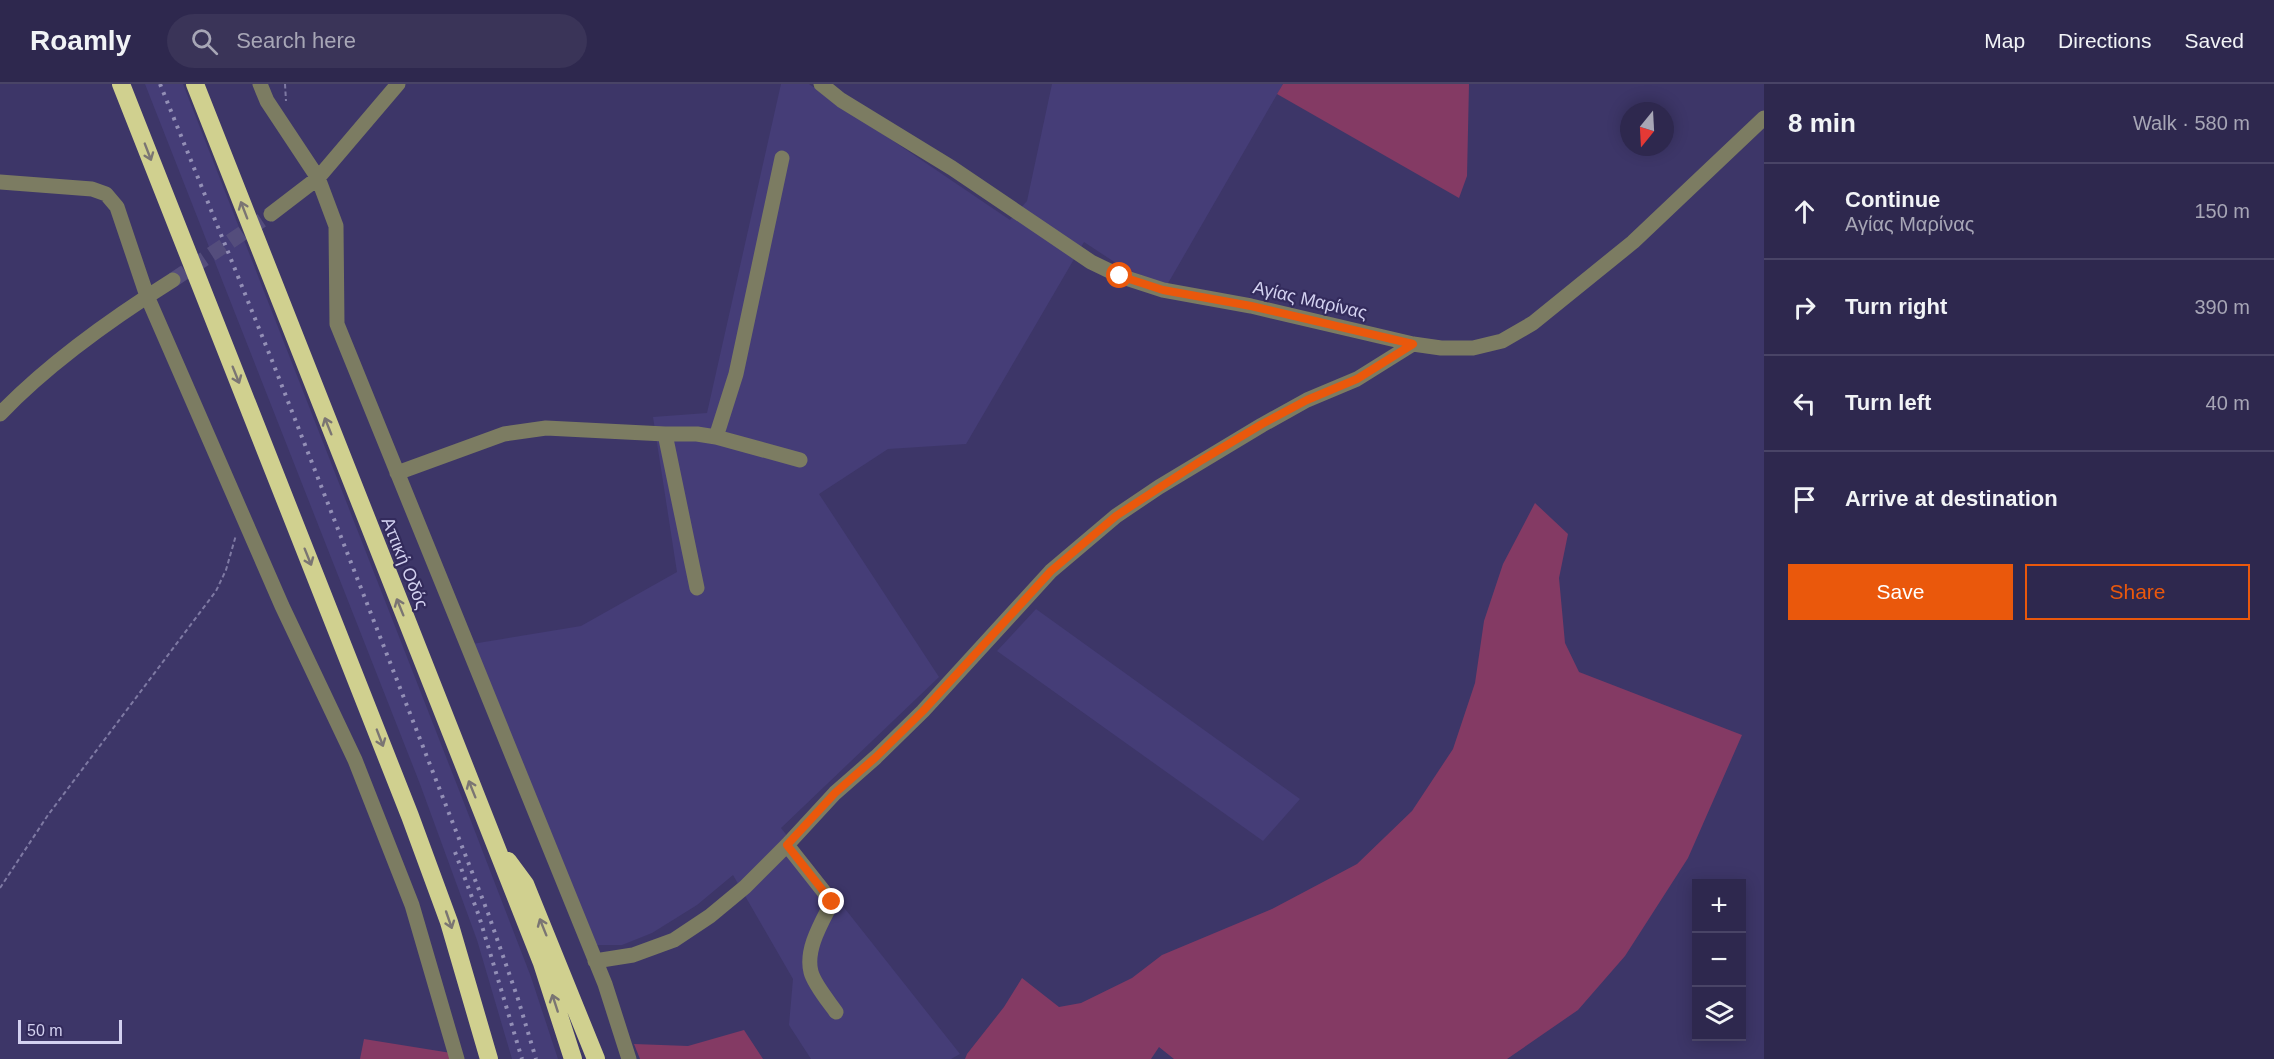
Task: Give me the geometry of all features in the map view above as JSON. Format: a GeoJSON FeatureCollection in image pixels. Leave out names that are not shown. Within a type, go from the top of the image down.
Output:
{"type":"FeatureCollection","features":[{"type":"Feature","properties":{"kind":"highway"},"geometry":{"type":"LineString","coordinates":[[121,84],[410,816],[449,922],[489,1059]]}},
{"type":"Feature","properties":{"kind":"highway","name":"Αττική Οδός"},"geometry":{"type":"LineString","coordinates":[[195,84],[542,963],[573,1059]]}},
{"type":"Feature","properties":{"kind":"highway"},"geometry":{"type":"LineString","coordinates":[[494,843],[525,884],[596,1059]]}},
{"type":"Feature","properties":{"kind":"street"},"geometry":{"type":"LineString","coordinates":[[260,84],[267,101],[318,178],[336,226],[337,324],[596,961],[629,1059]]}},
{"type":"Feature","properties":{"kind":"street"},"geometry":{"type":"LineString","coordinates":[[271,214],[318,178],[398,84]]}},
{"type":"Feature","properties":{"kind":"street","name":"Αγίας Μαρίνας"},"geometry":{"type":"LineString","coordinates":[[821,84],[841,100],[952,168],[1091,262],[1120,276],[1163,290],[1251,306],[1413,344],[1441,348],[1473,348],[1502,341],[1533,323],[1632,242],[1764,118]]}},
{"type":"Feature","properties":{"kind":"street"},"geometry":{"type":"LineString","coordinates":[[716,437],[736,374],[782,158]]}},
{"type":"Feature","properties":{"kind":"street"},"geometry":{"type":"LineString","coordinates":[[0,182],[83,187],[106,194],[117,207],[147,296],[282,606],[355,760],[383,827],[412,905],[456,1059]]}},
{"type":"Feature","properties":{"kind":"street"},"geometry":{"type":"LineString","coordinates":[[0,414],[59,361],[147,296],[173,280]]}},
{"type":"Feature","properties":{"kind":"street"},"geometry":{"type":"LineString","coordinates":[[596,961],[633,955],[674,940],[710,916],[744,887],[835,793],[923,711],[1051,571],[1116,516],[1185,470],[1262,424],[1307,400],[1357,379],[1413,344]]}},
{"type":"Feature","properties":{"kind":"street"},"geometry":{"type":"LineString","coordinates":[[397,472],[504,434],[546,428],[716,437],[800,460]]}},
{"type":"Feature","properties":{"kind":"street"},"geometry":{"type":"LineString","coordinates":[[664,434],[697,588]]}},
{"type":"Feature","properties":{"kind":"street"},"geometry":{"type":"LineString","coordinates":[[787,845],[832,902],[816,934],[810,956],[811,973],[836,1012]]}},
{"type":"Feature","properties":{"kind":"path"},"geometry":{"type":"LineString","coordinates":[[0,888],[48,815],[216,591],[226,570],[236,536],[240,507]]}},
{"type":"Feature","properties":{"kind":"shaded area"},"geometry":{"type":"Polygon","coordinates":[[[145,84],[183,84],[531,977],[558,1059],[512,1059],[477,940],[420,784],[145,84]]]}},
{"type":"Feature","properties":{"kind":"shaded area"},"geometry":{"type":"Polygon","coordinates":[[[781,84],[809,84],[1010,220],[1027,201],[1052,84],[1283,84],[1167,285],[1125,269],[1084,242],[966,444],[888,449],[819,494],[939,677],[781,828],[960,1054],[951,1059],[811,1059],[789,1025],[793,979],[733,875],[697,905],[652,933],[622,945],[594,945],[466,645],[581,626],[677,572],[653,417],[707,413],[781,84]]]}},
{"type":"Feature","properties":{"kind":"shaded area"},"geometry":{"type":"Polygon","coordinates":[[[1283,84],[1469,84],[1467,176],[1459,198],[1277,94],[1283,84]]]}},
{"type":"Feature","properties":{"kind":"shaded area"},"geometry":{"type":"Polygon","coordinates":[[[1535,503],[1568,534],[1559,578],[1565,643],[1579,672],[1742,735],[1688,858],[1625,956],[1578,1010],[1507,1059],[1174,1059],[1159,1047],[1151,1059],[965,1059],[1004,1007],[1022,978],[1059,1007],[1081,1003],[1132,978],[1162,955],[1272,909],[1357,864],[1412,811],[1453,749],[1475,683],[1484,621],[1503,564],[1535,503]]]}},
{"type":"Feature","properties":{"kind":"shaded area"},"geometry":{"type":"Polygon","coordinates":[[[1036,609],[1300,799],[1263,841],[997,651],[1036,609]]]}},
{"type":"Feature","properties":{"kind":"shaded area"},"geometry":{"type":"Polygon","coordinates":[[[744,1030],[763,1059],[640,1059],[634,1044],[688,1046],[744,1030]]]}},
{"type":"Feature","properties":{"kind":"shaded area"},"geometry":{"type":"Polygon","coordinates":[[[364,1039],[451,1053],[452,1059],[360,1059],[364,1039]]]}},
{"type":"Feature","properties":{"kind":"tunnel"},"geometry":{"type":"LineString","coordinates":[[173,280],[271,214]]}},
{"type":"Feature","properties":{"kind":"railway"},"geometry":{"type":"LineString","coordinates":[[160,84],[273,363],[488,913],[536,1059]]}},
{"type":"Feature","properties":{"kind":"railway"},"geometry":{"type":"LineString","coordinates":[[455,852],[479,916],[522,1059]]}},
{"type":"Feature","properties":{"kind":"route"},"geometry":{"type":"LineString","coordinates":[[832,902],[787,845],[835,793],[923,711],[1051,571],[1116,516],[1202,460],[1307,400],[1357,379],[1394,358],[1413,344],[1251,306],[1163,290],[1120,276]]}}]}
